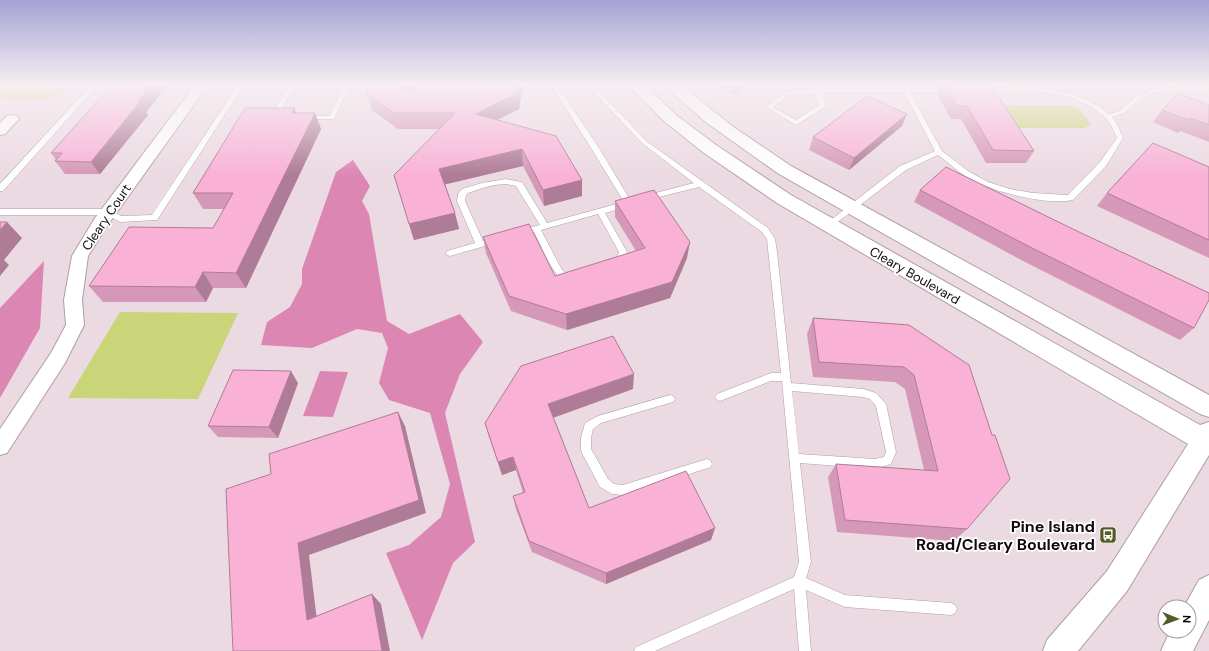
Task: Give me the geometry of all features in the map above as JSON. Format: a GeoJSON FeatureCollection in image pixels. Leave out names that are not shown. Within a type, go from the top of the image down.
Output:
{"type":"FeatureCollection","features":[{"type":"Feature","properties":{"kind":"street","name":"Cleary Court"},"geometry":{"type":"LineString","coordinates":[[0,446],[58,358],[75,325],[73,300],[80,256],[108,212],[180,115]]}},
{"type":"Feature","properties":{"kind":"street","name":"Cleary Boulevard"},"geometry":{"type":"LineString","coordinates":[[667,115],[710,149],[784,199],[1208,439]]}},
{"type":"Feature","properties":{"kind":"street","name":"Cleary Boulevard"},"geometry":{"type":"LineString","coordinates":[[706,115],[739,140],[785,170],[1209,407]]}},
{"type":"Feature","properties":{"kind":"street"},"geometry":{"type":"LineString","coordinates":[[0,131],[6,119]]}},
{"type":"Feature","properties":{"kind":"street"},"geometry":{"type":"LineString","coordinates":[[1058,651],[1118,581],[1208,439]]}},
{"type":"Feature","properties":{"kind":"street"},"geometry":{"type":"LineString","coordinates":[[1197,612],[1209,590]]}},
{"type":"Feature","properties":{"kind":"street"},"geometry":{"type":"LineString","coordinates":[[1176,651],[1183,639]]}},
{"type":"Feature","properties":{"kind":"lane"},"geometry":{"type":"LineString","coordinates":[[0,189],[67,115]]}},
{"type":"Feature","properties":{"kind":"lane"},"geometry":{"type":"LineString","coordinates":[[0,212],[108,212],[120,219],[154,218],[221,115]]}},
{"type":"Feature","properties":{"kind":"lane"},"geometry":{"type":"LineString","coordinates":[[275,115],[274,117],[281,118]]}},
{"type":"Feature","properties":{"kind":"lane"},"geometry":{"type":"LineString","coordinates":[[295,118],[332,118],[333,115]]}},
{"type":"Feature","properties":{"kind":"lane"},"geometry":{"type":"LineString","coordinates":[[574,115],[595,148],[635,202]]}},
{"type":"Feature","properties":{"kind":"lane"},"geometry":{"type":"LineString","coordinates":[[618,115],[644,142],[765,230],[771,239],[774,252],[805,562],[799,581],[805,651]]}},
{"type":"Feature","properties":{"kind":"lane"},"geometry":{"type":"LineString","coordinates":[[783,115],[796,123],[808,115]]}},
{"type":"Feature","properties":{"kind":"lane"},"geometry":{"type":"LineString","coordinates":[[920,115],[939,152],[973,178],[1006,191],[1043,198],[1070,198],[1104,164],[1120,138],[1114,124],[1107,117],[1112,115]]}},
{"type":"Feature","properties":{"kind":"lane"},"geometry":{"type":"LineString","coordinates":[[830,225],[903,168],[939,152]]}},
{"type":"Feature","properties":{"kind":"lane"},"geometry":{"type":"LineString","coordinates":[[480,244],[460,201],[462,194],[465,191],[496,182],[512,181],[519,184],[545,226]]}},
{"type":"Feature","properties":{"kind":"lane"},"geometry":{"type":"LineString","coordinates":[[450,253],[536,228],[700,184]]}},
{"type":"Feature","properties":{"kind":"lane"},"geometry":{"type":"LineString","coordinates":[[600,211],[623,252],[620,260],[607,266]]}},
{"type":"Feature","properties":{"kind":"lane"},"geometry":{"type":"LineString","coordinates":[[536,228],[559,272],[567,277],[580,277]]}},
{"type":"Feature","properties":{"kind":"lane"},"geometry":{"type":"LineString","coordinates":[[720,397],[771,377],[787,382],[863,393],[873,396],[880,404],[891,452],[887,461],[875,464],[794,458]]}},
{"type":"Feature","properties":{"kind":"lane"},"geometry":{"type":"LineString","coordinates":[[670,398],[598,420],[589,426],[586,438],[586,450],[604,483],[612,489],[623,490],[708,464]]}},
{"type":"Feature","properties":{"kind":"lane"},"geometry":{"type":"LineString","coordinates":[[640,651],[799,581],[845,601],[951,609]]}},
{"type":"Feature","properties":{"kind":"green space"},"geometry":{"type":"Polygon","coordinates":[[[1008,115],[1085,115],[1091,124],[1085,128],[1017,128],[1008,115]]]}},
{"type":"Feature","properties":{"kind":"green space"},"geometry":{"type":"Polygon","coordinates":[[[120,312],[238,313],[198,399],[68,398],[120,312]]]}},
{"type":"Feature","properties":{"kind":"shaded area"},"geometry":{"type":"Polygon","coordinates":[[[353,160],[370,186],[362,201],[369,214],[387,321],[409,334],[460,314],[483,342],[460,374],[445,413],[475,542],[453,563],[422,640],[386,553],[409,545],[441,517],[450,484],[430,413],[389,400],[379,383],[388,348],[382,333],[357,329],[312,348],[261,345],[267,322],[290,307],[302,284],[302,269],[336,172],[353,160]]]}},
{"type":"Feature","properties":{"kind":"shaded area"},"geometry":{"type":"Polygon","coordinates":[[[44,261],[40,328],[0,398],[0,308],[44,261]]]}},
{"type":"Feature","properties":{"kind":"shaded area"},"geometry":{"type":"Polygon","coordinates":[[[320,371],[348,372],[333,417],[303,416],[320,371]]]}},
{"type":"Feature","properties":{"kind":"building"},"geometry":{"type":"Polygon","coordinates":[[[85,115],[129,115],[91,162],[55,161],[62,153],[51,153],[85,115]]]}},
{"type":"Feature","properties":{"kind":"building"},"geometry":{"type":"Polygon","coordinates":[[[240,115],[314,115],[236,273],[203,272],[195,287],[89,286],[129,227],[213,228],[233,193],[193,193],[240,115]]]}},
{"type":"Feature","properties":{"kind":"building"},"geometry":{"type":"Polygon","coordinates":[[[453,115],[481,115],[556,136],[582,180],[543,190],[522,149],[439,169],[455,213],[409,224],[394,175],[453,115]]]}},
{"type":"Feature","properties":{"kind":"building"},"geometry":{"type":"Polygon","coordinates":[[[841,115],[905,115],[854,158],[813,137],[841,115]]]}},
{"type":"Feature","properties":{"kind":"building"},"geometry":{"type":"Polygon","coordinates":[[[973,115],[1011,115],[1034,151],[993,150],[973,115]]]}},
{"type":"Feature","properties":{"kind":"building"},"geometry":{"type":"Polygon","coordinates":[[[1176,115],[1209,115],[1209,125],[1190,118],[1188,120],[1176,115]]]}},
{"type":"Feature","properties":{"kind":"building"},"geometry":{"type":"Polygon","coordinates":[[[1153,143],[1209,167],[1209,240],[1107,193],[1153,143]]]}},
{"type":"Feature","properties":{"kind":"building"},"geometry":{"type":"Polygon","coordinates":[[[946,167],[1209,293],[1209,300],[1194,328],[1032,248],[920,190],[946,167]]]}},
{"type":"Feature","properties":{"kind":"building"},"geometry":{"type":"Polygon","coordinates":[[[654,190],[690,242],[672,282],[566,314],[509,296],[483,237],[529,224],[555,276],[645,248],[615,201],[654,190]]]}},
{"type":"Feature","properties":{"kind":"building"},"geometry":{"type":"Polygon","coordinates":[[[0,222],[7,222],[0,230],[0,222]]]}},
{"type":"Feature","properties":{"kind":"building"},"geometry":{"type":"Polygon","coordinates":[[[813,318],[909,325],[969,365],[992,435],[995,435],[1010,479],[967,529],[845,520],[836,464],[938,471],[914,375],[904,367],[819,362],[813,318]]]}},
{"type":"Feature","properties":{"kind":"building"},"geometry":{"type":"Polygon","coordinates":[[[613,336],[634,374],[548,404],[589,508],[686,471],[715,528],[606,573],[529,541],[513,496],[525,492],[513,457],[498,462],[485,423],[521,366],[613,336]]]}},
{"type":"Feature","properties":{"kind":"building"},"geometry":{"type":"Polygon","coordinates":[[[233,370],[291,371],[269,427],[208,426],[233,370]]]}},
{"type":"Feature","properties":{"kind":"building"},"geometry":{"type":"Polygon","coordinates":[[[398,412],[419,500],[298,543],[307,620],[372,594],[382,651],[233,651],[226,489],[271,474],[269,454],[398,412]]]}},
{"type":"Feature","properties":{"kind":"place","name":"Pine Island Road/Cleary Boulevard"},"geometry":{"type":"Point","coordinates":[1108,535]}}]}
